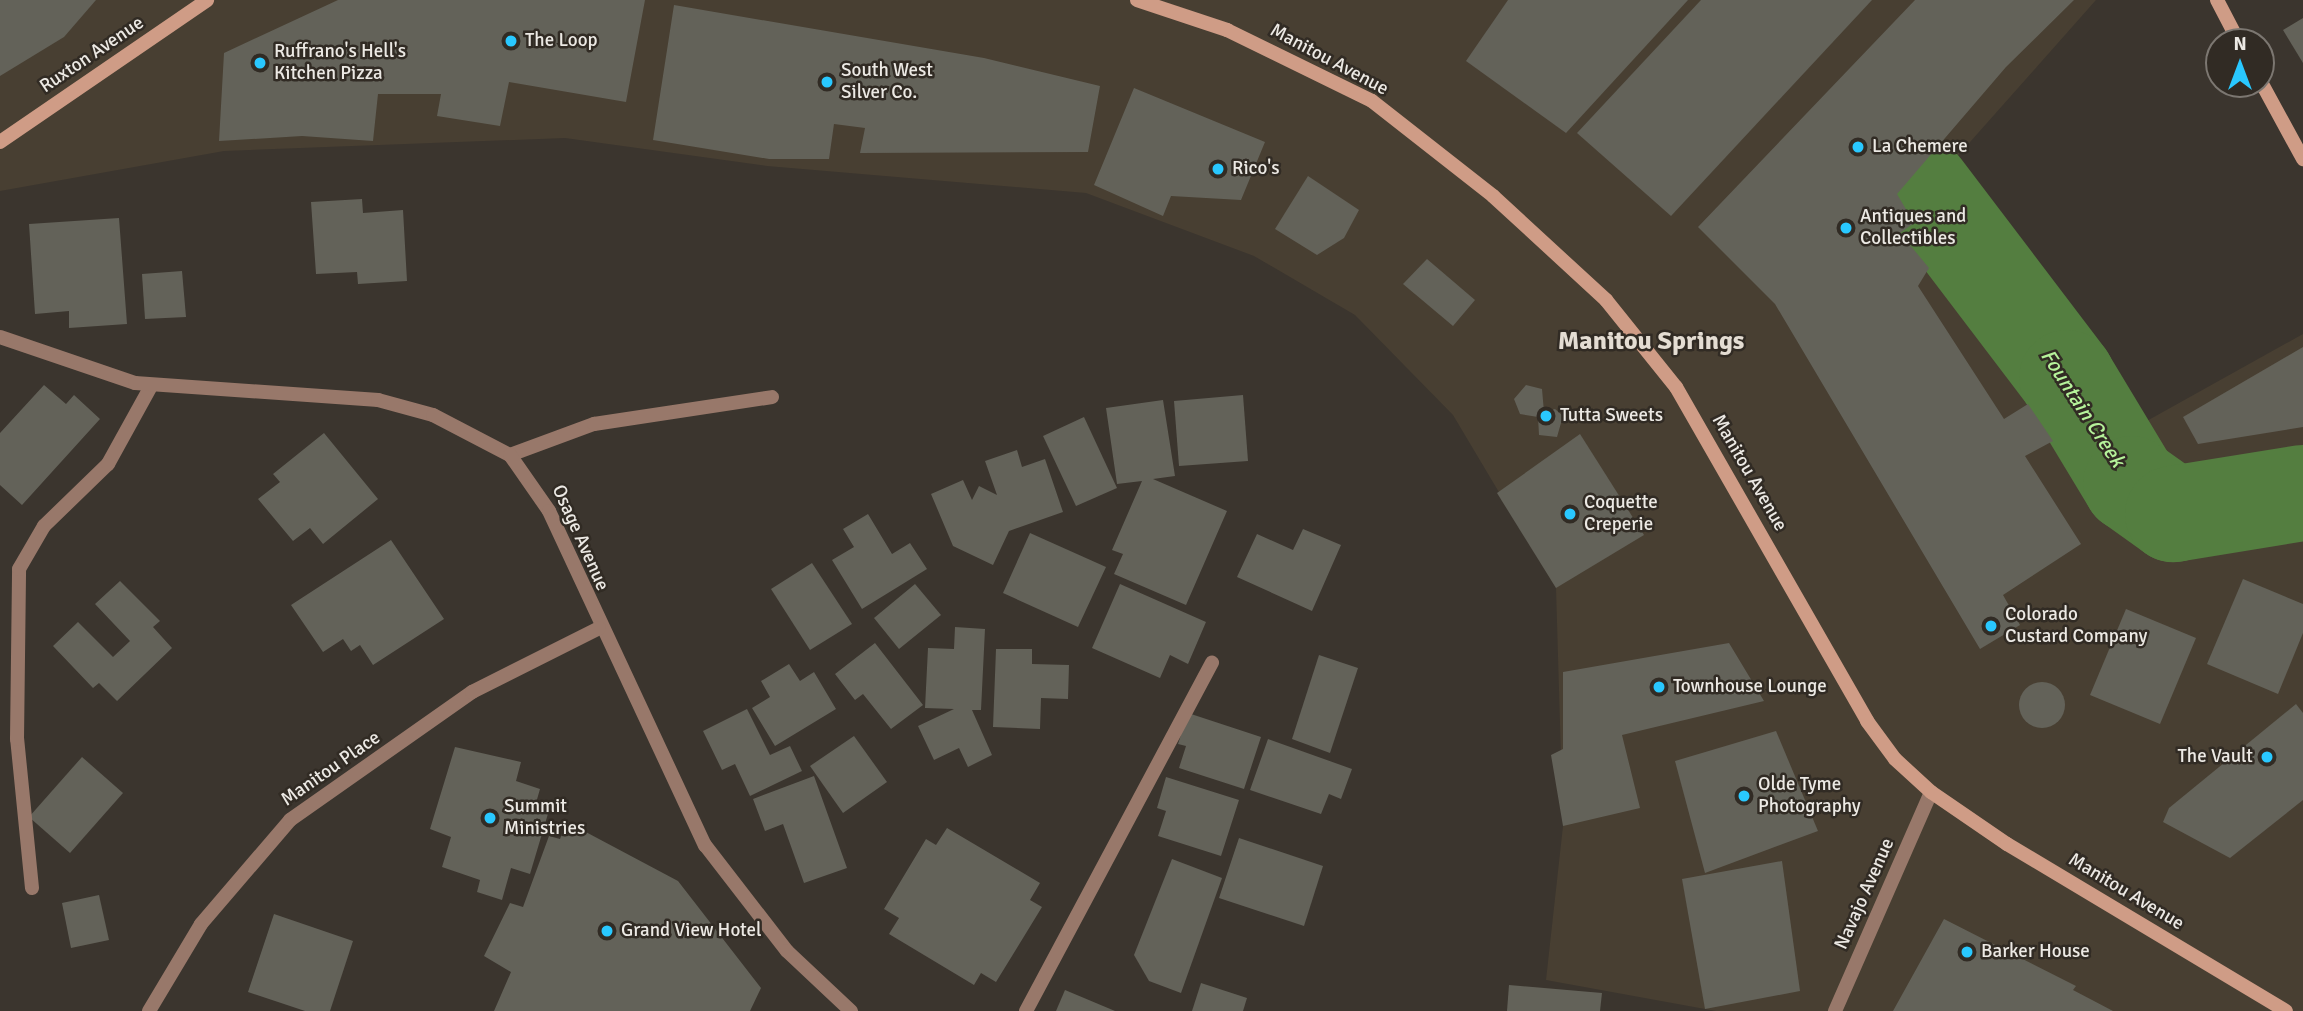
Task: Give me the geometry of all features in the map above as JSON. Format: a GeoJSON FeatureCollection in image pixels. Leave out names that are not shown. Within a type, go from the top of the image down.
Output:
{"type":"FeatureCollection","features":[{"type":"Feature","properties":{"kind":"main road","name":"Ruxton Avenue"},"geometry":{"type":"LineString","coordinates":[[0,142],[206,0]]}},
{"type":"Feature","properties":{"kind":"main road","name":"Manitou Avenue"},"geometry":{"type":"LineString","coordinates":[[1137,0],[1227,30],[1372,102],[1486,190],[1606,300],[1676,387],[1867,721],[1931,792],[2286,1011]]}},
{"type":"Feature","properties":{"kind":"main road"},"geometry":{"type":"LineString","coordinates":[[2217,0],[2232,28]]}},
{"type":"Feature","properties":{"kind":"main road"},"geometry":{"type":"LineString","coordinates":[[2270,98],[2303,159]]}},
{"type":"Feature","properties":{"kind":"street","name":"Osage Avenue"},"geometry":{"type":"LineString","coordinates":[[0,337],[151,386],[378,400],[433,415],[510,455],[550,511],[599,628],[705,845],[788,951],[851,1011]]}},
{"type":"Feature","properties":{"kind":"street"},"geometry":{"type":"LineString","coordinates":[[32,888],[17,739],[19,569],[44,526],[108,464],[151,386]]}},
{"type":"Feature","properties":{"kind":"street"},"geometry":{"type":"LineString","coordinates":[[510,455],[594,424],[772,397]]}},
{"type":"Feature","properties":{"kind":"street","name":"Manitou Place"},"geometry":{"type":"LineString","coordinates":[[149,1011],[201,924],[290,820],[472,692],[599,628]]}},
{"type":"Feature","properties":{"kind":"street"},"geometry":{"type":"LineString","coordinates":[[1026,1011],[1212,662]]}},
{"type":"Feature","properties":{"kind":"street","name":"Navajo Avenue"},"geometry":{"type":"LineString","coordinates":[[1835,1011],[1931,792]]}},
{"type":"Feature","properties":{"kind":"shaded area"},"geometry":{"type":"Polygon","coordinates":[[[0,0],[2096,0],[1947,168],[2136,427],[2303,334],[2303,1011],[1716,1011],[1546,980],[1563,826],[1556,588],[1453,415],[1355,315],[1254,256],[1086,193],[767,166],[565,138],[224,151],[0,191],[0,0]]]}},
{"type":"Feature","properties":{"kind":"building"},"geometry":{"type":"Polygon","coordinates":[[[0,0],[96,0],[64,37],[0,76],[0,0]]]}},
{"type":"Feature","properties":{"kind":"building"},"geometry":{"type":"Polygon","coordinates":[[[338,0],[645,0],[626,102],[509,82],[500,126],[437,116],[441,94],[378,94],[373,141],[302,136],[219,141],[224,53],[338,0]]]}},
{"type":"Feature","properties":{"kind":"building"},"geometry":{"type":"Polygon","coordinates":[[[1508,0],[1688,0],[1566,133],[1466,61],[1508,0]]]}},
{"type":"Feature","properties":{"kind":"building"},"geometry":{"type":"Polygon","coordinates":[[[1701,0],[1872,0],[1671,216],[1577,133],[1701,0]]]}},
{"type":"Feature","properties":{"kind":"building"},"geometry":{"type":"Polygon","coordinates":[[[1915,0],[2074,0],[2006,67],[1897,194],[1914,223],[1900,233],[1929,268],[1918,286],[2004,419],[2028,404],[2053,441],[2025,456],[2081,544],[2003,595],[2020,625],[1980,649],[1775,304],[1698,227],[1915,0]]]}},
{"type":"Feature","properties":{"kind":"building"},"geometry":{"type":"Polygon","coordinates":[[[674,5],[984,58],[1100,86],[1088,152],[860,153],[865,128],[834,124],[829,159],[769,159],[653,140],[674,5]]]}},
{"type":"Feature","properties":{"kind":"building"},"geometry":{"type":"Polygon","coordinates":[[[2303,18],[2303,63],[2283,30],[2303,18]]]}},
{"type":"Feature","properties":{"kind":"building"},"geometry":{"type":"Polygon","coordinates":[[[1134,88],[1265,142],[1241,200],[1171,196],[1163,216],[1094,185],[1134,88]]]}},
{"type":"Feature","properties":{"kind":"building"},"geometry":{"type":"Polygon","coordinates":[[[1308,176],[1359,210],[1344,238],[1317,255],[1275,229],[1308,176]]]}},
{"type":"Feature","properties":{"kind":"building"},"geometry":{"type":"Polygon","coordinates":[[[362,199],[363,213],[403,210],[407,281],[358,284],[357,272],[316,274],[311,202],[362,199]]]}},
{"type":"Feature","properties":{"kind":"building"},"geometry":{"type":"Polygon","coordinates":[[[119,218],[127,324],[69,328],[69,311],[35,314],[29,224],[119,218]]]}},
{"type":"Feature","properties":{"kind":"building"},"geometry":{"type":"Polygon","coordinates":[[[1427,259],[1475,300],[1453,326],[1403,284],[1427,259]]]}},
{"type":"Feature","properties":{"kind":"building"},"geometry":{"type":"Polygon","coordinates":[[[182,271],[186,317],[145,319],[142,274],[182,271]]]}},
{"type":"Feature","properties":{"kind":"building"},"geometry":{"type":"Polygon","coordinates":[[[2303,347],[2303,427],[2198,444],[2183,417],[2303,347]]]}},
{"type":"Feature","properties":{"kind":"building"},"geometry":{"type":"Polygon","coordinates":[[[44,385],[66,404],[74,395],[100,419],[22,505],[0,485],[0,433],[44,385]]]}},
{"type":"Feature","properties":{"kind":"building"},"geometry":{"type":"Polygon","coordinates":[[[1526,385],[1542,389],[1544,412],[1555,409],[1563,416],[1557,437],[1539,435],[1538,417],[1520,414],[1514,399],[1526,385]]]}},
{"type":"Feature","properties":{"kind":"building"},"geometry":{"type":"Polygon","coordinates":[[[1243,395],[1248,461],[1179,466],[1174,401],[1243,395]]]}},
{"type":"Feature","properties":{"kind":"building"},"geometry":{"type":"Polygon","coordinates":[[[1163,400],[1175,476],[1153,479],[1227,511],[1186,605],[1114,574],[1123,554],[1112,550],[1142,481],[1117,484],[1106,408],[1163,400]]]}},
{"type":"Feature","properties":{"kind":"building"},"geometry":{"type":"Polygon","coordinates":[[[1084,417],[1117,488],[1076,506],[1043,436],[1084,417]]]}},
{"type":"Feature","properties":{"kind":"building"},"geometry":{"type":"Polygon","coordinates":[[[324,433],[378,499],[323,544],[310,528],[293,541],[258,499],[280,482],[273,474],[324,433]]]}},
{"type":"Feature","properties":{"kind":"building","name":"Coquette Creperie"},"geometry":{"type":"Polygon","coordinates":[[[1580,434],[1644,535],[1556,588],[1497,493],[1580,434]]]}},
{"type":"Feature","properties":{"kind":"building"},"geometry":{"type":"Polygon","coordinates":[[[1017,450],[1022,467],[1045,459],[1063,512],[1009,531],[993,565],[953,546],[931,494],[963,480],[972,500],[979,486],[997,495],[985,461],[1017,450]]]}},
{"type":"Feature","properties":{"kind":"building"},"geometry":{"type":"Polygon","coordinates":[[[868,514],[892,554],[910,543],[927,569],[862,609],[832,560],[854,547],[843,529],[868,514]]]}},
{"type":"Feature","properties":{"kind":"building"},"geometry":{"type":"Polygon","coordinates":[[[1303,529],[1341,545],[1312,611],[1237,577],[1257,534],[1293,550],[1303,529]]]}},
{"type":"Feature","properties":{"kind":"building"},"geometry":{"type":"Polygon","coordinates":[[[1030,533],[1106,567],[1078,627],[1003,593],[1030,533]]]}},
{"type":"Feature","properties":{"kind":"building"},"geometry":{"type":"Polygon","coordinates":[[[391,540],[444,619],[373,665],[360,645],[351,651],[343,639],[323,652],[291,605],[391,540]]]}},
{"type":"Feature","properties":{"kind":"building"},"geometry":{"type":"Polygon","coordinates":[[[812,563],[852,624],[810,650],[771,589],[812,563]]]}},
{"type":"Feature","properties":{"kind":"building"},"geometry":{"type":"Polygon","coordinates":[[[2243,579],[2303,604],[2303,633],[2278,694],[2207,664],[2243,579]]]}},
{"type":"Feature","properties":{"kind":"building"},"geometry":{"type":"Polygon","coordinates":[[[120,581],[160,621],[153,627],[172,648],[117,701],[99,683],[93,688],[53,646],[78,622],[113,657],[130,641],[95,604],[120,581]]]}},
{"type":"Feature","properties":{"kind":"building"},"geometry":{"type":"Polygon","coordinates":[[[915,584],[941,615],[899,649],[874,618],[915,584]]]}},
{"type":"Feature","properties":{"kind":"building"},"geometry":{"type":"Polygon","coordinates":[[[1120,584],[1206,622],[1188,664],[1170,655],[1160,678],[1092,648],[1120,584]]]}},
{"type":"Feature","properties":{"kind":"building"},"geometry":{"type":"Polygon","coordinates":[[[2126,609],[2196,638],[2160,724],[2090,695],[2126,609]]]}},
{"type":"Feature","properties":{"kind":"building"},"geometry":{"type":"Polygon","coordinates":[[[955,627],[985,629],[981,710],[972,710],[992,755],[968,767],[959,748],[934,760],[918,726],[954,709],[925,708],[928,648],[954,649],[955,627]]]}},
{"type":"Feature","properties":{"kind":"building"},"geometry":{"type":"Polygon","coordinates":[[[875,643],[923,705],[891,729],[863,694],[855,700],[835,674],[875,643]]]}},
{"type":"Feature","properties":{"kind":"building","name":"Townhouse Lounge"},"geometry":{"type":"Polygon","coordinates":[[[1729,643],[1764,701],[1622,735],[1640,808],[1563,826],[1551,755],[1563,749],[1563,672],[1729,643]]]}},
{"type":"Feature","properties":{"kind":"building"},"geometry":{"type":"Polygon","coordinates":[[[996,649],[1032,649],[1032,664],[1069,665],[1068,699],[1041,698],[1040,729],[993,727],[996,649]]]}},
{"type":"Feature","properties":{"kind":"building"},"geometry":{"type":"Polygon","coordinates":[[[1319,655],[1358,668],[1330,753],[1292,739],[1319,655]]]}},
{"type":"Feature","properties":{"kind":"building"},"geometry":{"type":"Polygon","coordinates":[[[789,664],[800,681],[814,672],[836,709],[775,746],[752,708],[770,697],[761,681],[789,664]]]}},
{"type":"Feature","properties":{"kind":"building"},"geometry":{"type":"Polygon","coordinates":[[[2042,682],[2058,689],[2065,705],[2058,721],[2042,728],[2026,721],[2019,705],[2026,689],[2042,682]]]}},
{"type":"Feature","properties":{"kind":"building","name":"The Vault"},"geometry":{"type":"Polygon","coordinates":[[[2296,704],[2303,713],[2303,800],[2230,858],[2163,822],[2169,808],[2296,704]]]}},
{"type":"Feature","properties":{"kind":"building"},"geometry":{"type":"Polygon","coordinates":[[[747,709],[770,755],[790,746],[802,771],[750,796],[735,764],[722,770],[703,731],[747,709]]]}},
{"type":"Feature","properties":{"kind":"building"},"geometry":{"type":"Polygon","coordinates":[[[1188,713],[1261,737],[1244,789],[1179,768],[1186,746],[1178,744],[1188,713]]]}},
{"type":"Feature","properties":{"kind":"building","name":"Olde Tyme Photography"},"geometry":{"type":"Polygon","coordinates":[[[1776,731],[1818,831],[1705,873],[1675,761],[1776,731]]]}},
{"type":"Feature","properties":{"kind":"building"},"geometry":{"type":"Polygon","coordinates":[[[854,736],[887,782],[843,813],[810,766],[854,736]]]}},
{"type":"Feature","properties":{"kind":"building"},"geometry":{"type":"Polygon","coordinates":[[[1268,739],[1352,769],[1341,799],[1329,794],[1321,814],[1250,790],[1268,739]]]}},
{"type":"Feature","properties":{"kind":"building","name":"Summit Ministries"},"geometry":{"type":"Polygon","coordinates":[[[455,747],[521,762],[516,781],[540,789],[536,803],[550,807],[530,874],[511,868],[502,900],[477,892],[480,880],[442,867],[451,837],[430,829],[455,747]]]}},
{"type":"Feature","properties":{"kind":"building"},"geometry":{"type":"Polygon","coordinates":[[[82,757],[123,793],[70,853],[29,817],[82,757]]]}},
{"type":"Feature","properties":{"kind":"building"},"geometry":{"type":"Polygon","coordinates":[[[814,776],[847,868],[804,883],[783,824],[765,831],[753,799],[814,776]]]}},
{"type":"Feature","properties":{"kind":"building"},"geometry":{"type":"Polygon","coordinates":[[[1166,777],[1239,800],[1221,856],[1158,836],[1166,811],[1157,808],[1166,777]]]}},
{"type":"Feature","properties":{"kind":"building","name":"Grand View Hotel"},"geometry":{"type":"Polygon","coordinates":[[[567,822],[678,881],[761,988],[750,1011],[494,1011],[511,972],[484,956],[510,903],[523,907],[549,836],[560,839],[567,822]]]}},
{"type":"Feature","properties":{"kind":"building"},"geometry":{"type":"Polygon","coordinates":[[[947,828],[1040,883],[1030,900],[1042,907],[996,982],[981,973],[974,985],[889,934],[899,918],[884,909],[926,839],[936,845],[947,828]]]}},
{"type":"Feature","properties":{"kind":"building"},"geometry":{"type":"Polygon","coordinates":[[[1239,838],[1323,866],[1304,926],[1219,898],[1239,838]]]}},
{"type":"Feature","properties":{"kind":"building"},"geometry":{"type":"Polygon","coordinates":[[[1172,859],[1222,878],[1181,993],[1149,981],[1134,955],[1172,859]]]}},
{"type":"Feature","properties":{"kind":"building"},"geometry":{"type":"Polygon","coordinates":[[[1782,861],[1800,991],[1705,1009],[1682,879],[1782,861]]]}},
{"type":"Feature","properties":{"kind":"building"},"geometry":{"type":"Polygon","coordinates":[[[99,895],[109,940],[71,948],[62,903],[99,895]]]}},
{"type":"Feature","properties":{"kind":"building"},"geometry":{"type":"Polygon","coordinates":[[[274,914],[353,941],[330,1011],[305,1011],[248,992],[274,914]]]}},
{"type":"Feature","properties":{"kind":"building","name":"Barker House"},"geometry":{"type":"Polygon","coordinates":[[[1944,919],[2076,986],[2073,990],[2113,1011],[1893,1011],[1944,919]]]}},
{"type":"Feature","properties":{"kind":"building"},"geometry":{"type":"Polygon","coordinates":[[[1201,983],[1247,998],[1243,1011],[1192,1011],[1201,983]]]}},
{"type":"Feature","properties":{"kind":"building"},"geometry":{"type":"Polygon","coordinates":[[[1509,985],[1602,993],[1600,1011],[1507,1011],[1509,985]]]}},
{"type":"Feature","properties":{"kind":"building"},"geometry":{"type":"Polygon","coordinates":[[[1065,990],[1115,1011],[1056,1011],[1065,990]]]}},
{"type":"Feature","properties":{"kind":"waterway","name":"Fountain Creek"},"geometry":{"type":"LineString","coordinates":[[1923,188],[2067,378],[2131,484],[2173,514],[2303,493]]}},
{"type":"Feature","properties":{"kind":"place","name":"The Loop"},"geometry":{"type":"Point","coordinates":[511,41]}},
{"type":"Feature","properties":{"kind":"place","name":"Ruffrano's Hell's Kitchen Pizza"},"geometry":{"type":"Point","coordinates":[260,63]}},
{"type":"Feature","properties":{"kind":"place","name":"South West Silver Co."},"geometry":{"type":"Point","coordinates":[827,82]}},
{"type":"Feature","properties":{"kind":"place","name":"La Chemere"},"geometry":{"type":"Point","coordinates":[1858,147]}},
{"type":"Feature","properties":{"kind":"place","name":"Rico's"},"geometry":{"type":"Point","coordinates":[1218,169]}},
{"type":"Feature","properties":{"kind":"place","name":"Antiques and Collectibles"},"geometry":{"type":"Point","coordinates":[1846,228]}},
{"type":"Feature","properties":{"kind":"place","name":"Tutta Sweets"},"geometry":{"type":"Point","coordinates":[1546,416]}},
{"type":"Feature","properties":{"kind":"place","name":"Coquette Creperie"},"geometry":{"type":"Point","coordinates":[1570,514]}},
{"type":"Feature","properties":{"kind":"place","name":"Colorado Custard Company"},"geometry":{"type":"Point","coordinates":[1991,626]}},
{"type":"Feature","properties":{"kind":"place","name":"Townhouse Lounge"},"geometry":{"type":"Point","coordinates":[1659,687]}},
{"type":"Feature","properties":{"kind":"place","name":"The Vault"},"geometry":{"type":"Point","coordinates":[2267,757]}},
{"type":"Feature","properties":{"kind":"place","name":"Olde Tyme Photography"},"geometry":{"type":"Point","coordinates":[1744,796]}},
{"type":"Feature","properties":{"kind":"place","name":"Summit Ministries"},"geometry":{"type":"Point","coordinates":[490,818]}},
{"type":"Feature","properties":{"kind":"place","name":"Grand View Hotel"},"geometry":{"type":"Point","coordinates":[607,931]}},
{"type":"Feature","properties":{"kind":"place","name":"Barker House"},"geometry":{"type":"Point","coordinates":[1967,952]}},
{"type":"Feature","properties":{"kind":"district","name":"Manitou Springs"},"geometry":{"type":"Point","coordinates":[1651,342]}}]}
